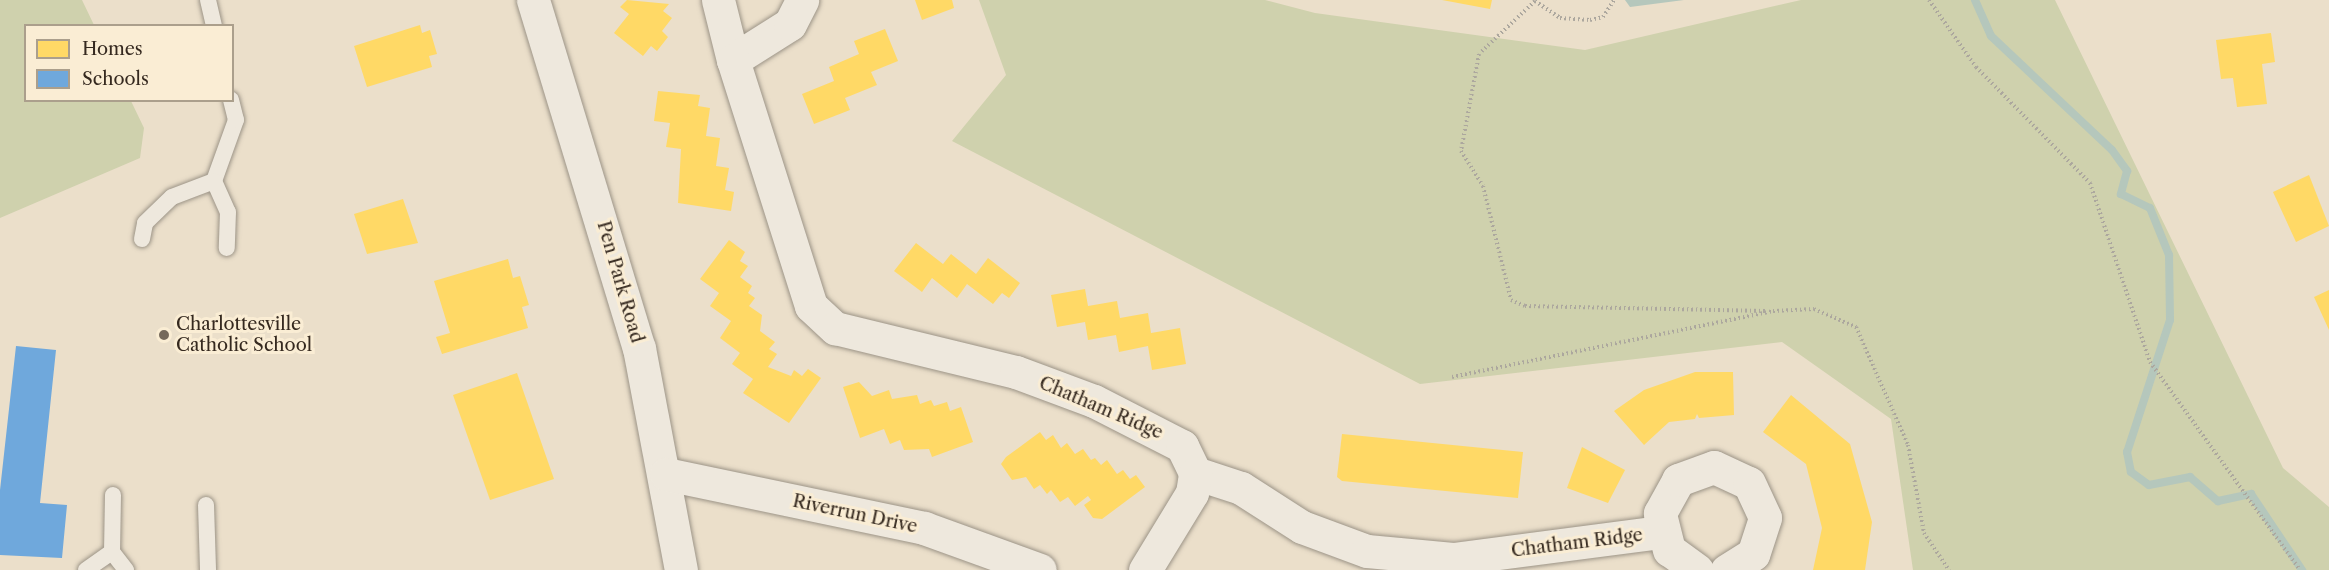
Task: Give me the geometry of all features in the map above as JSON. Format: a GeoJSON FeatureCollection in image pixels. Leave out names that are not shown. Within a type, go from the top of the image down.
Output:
{"type":"FeatureCollection","features":[{"type":"Feature","properties":{"kind":"street","name":"Pen Park Road"},"geometry":{"type":"LineString","coordinates":[[533,0],[615,261],[666,474],[681,570]]}},
{"type":"Feature","properties":{"kind":"street","name":"Chatham Ridge"},"geometry":{"type":"LineString","coordinates":[[718,0],[733,60],[811,306],[822,320],[1016,372],[1094,401],[1182,446],[1195,473],[1241,488],[1334,541],[1410,558],[1453,559],[1661,532]]}},
{"type":"Feature","properties":{"kind":"street"},"geometry":{"type":"LineString","coordinates":[[733,60],[790,24],[802,0]]}},
{"type":"Feature","properties":{"kind":"street"},"geometry":{"type":"LineString","coordinates":[[1697,570],[1669,550],[1661,532],[1666,495],[1678,480],[1714,467],[1733,472],[1760,499],[1764,518],[1752,554],[1727,570]]}},
{"type":"Feature","properties":{"kind":"street"},"geometry":{"type":"LineString","coordinates":[[1145,570],[1192,493],[1195,473]]}},
{"type":"Feature","properties":{"kind":"street","name":"Riverrun Drive"},"geometry":{"type":"LineString","coordinates":[[666,474],[924,528],[1040,570]]}},
{"type":"Feature","properties":{"kind":"lane"},"geometry":{"type":"LineString","coordinates":[[208,0],[214,24]]}},
{"type":"Feature","properties":{"kind":"lane"},"geometry":{"type":"LineString","coordinates":[[227,248],[228,212],[214,181],[236,120],[232,102]]}},
{"type":"Feature","properties":{"kind":"lane"},"geometry":{"type":"LineString","coordinates":[[142,239],[145,223],[172,197],[214,181]]}},
{"type":"Feature","properties":{"kind":"lane"},"geometry":{"type":"LineString","coordinates":[[113,495],[112,552],[126,570]]}},
{"type":"Feature","properties":{"kind":"lane"},"geometry":{"type":"LineString","coordinates":[[206,505],[208,570]]}},
{"type":"Feature","properties":{"kind":"lane"},"geometry":{"type":"LineString","coordinates":[[86,570],[112,552]]}},
{"type":"Feature","properties":{"kind":"path"},"geometry":{"type":"LineString","coordinates":[[1614,0],[1603,17],[1590,20],[1560,18],[1535,1],[1479,54],[1461,151],[1483,186],[1511,300],[1525,306],[1773,311],[1814,309],[1856,327],[1908,445],[1924,533],[1949,570]]}},
{"type":"Feature","properties":{"kind":"path"},"geometry":{"type":"LineString","coordinates":[[1929,0],[1976,68],[2090,183],[2150,362],[2300,570]]}},
{"type":"Feature","properties":{"kind":"path"},"geometry":{"type":"LineString","coordinates":[[1452,377],[1773,311]]}},
{"type":"Feature","properties":{"kind":"green space"},"geometry":{"type":"Polygon","coordinates":[[[0,0],[82,0],[94,24],[24,24],[24,102],[131,102],[144,128],[140,158],[0,218],[0,0]]]}},
{"type":"Feature","properties":{"kind":"green space"},"geometry":{"type":"Polygon","coordinates":[[[979,0],[1265,0],[1315,13],[1585,50],[1801,0],[2055,0],[2283,468],[2329,507],[2329,570],[1913,570],[1891,419],[1782,342],[1420,384],[952,141],[1006,75],[979,0]]]}},
{"type":"Feature","properties":{"kind":"shaded area"},"geometry":{"type":"Polygon","coordinates":[[[1625,0],[1684,0],[1630,7],[1625,0]]]}},
{"type":"Feature","properties":{"kind":"building: Homes"},"geometry":{"type":"Polygon","coordinates":[[[627,0],[669,4],[663,11],[672,18],[662,31],[668,37],[657,51],[651,46],[643,56],[614,33],[629,14],[620,7],[627,0]]]}},
{"type":"Feature","properties":{"kind":"building: Homes"},"geometry":{"type":"Polygon","coordinates":[[[915,0],[952,0],[954,8],[922,20],[915,0]]]}},
{"type":"Feature","properties":{"kind":"building: Homes"},"geometry":{"type":"Polygon","coordinates":[[[1442,0],[1492,0],[1490,9],[1442,0]]]}},
{"type":"Feature","properties":{"kind":"building: Homes"},"geometry":{"type":"Polygon","coordinates":[[[420,25],[422,33],[430,30],[437,54],[429,56],[432,67],[367,87],[354,46],[420,25]]]}},
{"type":"Feature","properties":{"kind":"building: Homes"},"geometry":{"type":"Polygon","coordinates":[[[885,29],[898,61],[871,72],[877,85],[845,98],[850,110],[814,124],[802,94],[834,81],[829,67],[859,54],[854,41],[885,29]]]}},
{"type":"Feature","properties":{"kind":"building: Homes"},"geometry":{"type":"Polygon","coordinates":[[[2271,33],[2275,62],[2262,64],[2267,104],[2237,107],[2233,78],[2221,79],[2216,40],[2271,33]]]}},
{"type":"Feature","properties":{"kind":"building: Homes"},"geometry":{"type":"Polygon","coordinates":[[[658,91],[700,95],[698,106],[710,108],[706,136],[720,138],[716,166],[729,168],[725,190],[734,192],[731,211],[678,203],[681,149],[666,147],[670,123],[654,121],[658,91]]]}},
{"type":"Feature","properties":{"kind":"building: Homes"},"geometry":{"type":"Polygon","coordinates":[[[2309,175],[2329,226],[2296,242],[2273,192],[2309,175]]]}},
{"type":"Feature","properties":{"kind":"building: Homes"},"geometry":{"type":"Polygon","coordinates":[[[403,199],[418,243],[367,254],[354,214],[403,199]]]}},
{"type":"Feature","properties":{"kind":"building: Homes"},"geometry":{"type":"Polygon","coordinates":[[[729,240],[745,252],[740,261],[748,266],[740,277],[752,286],[748,293],[755,298],[749,306],[762,315],[760,331],[775,342],[769,349],[777,354],[768,367],[791,376],[794,370],[802,376],[808,369],[821,378],[789,423],[743,393],[753,379],[732,364],[740,353],[720,338],[731,321],[710,306],[719,293],[700,279],[729,240]]]}},
{"type":"Feature","properties":{"kind":"building: Homes"},"geometry":{"type":"Polygon","coordinates":[[[916,243],[943,264],[951,254],[976,274],[988,258],[1020,283],[1009,298],[1002,293],[993,304],[967,284],[957,298],[932,278],[922,292],[894,271],[916,243]]]}},
{"type":"Feature","properties":{"kind":"building: Homes"},"geometry":{"type":"Polygon","coordinates":[[[508,259],[513,278],[520,276],[529,305],[522,307],[528,328],[442,354],[436,337],[450,333],[434,281],[508,259]]]}},
{"type":"Feature","properties":{"kind":"building: Homes"},"geometry":{"type":"Polygon","coordinates":[[[1085,289],[1088,306],[1117,301],[1120,318],[1148,313],[1151,333],[1180,328],[1186,364],[1152,370],[1148,346],[1119,352],[1116,335],[1088,340],[1085,322],[1057,327],[1051,295],[1085,289]]]}},
{"type":"Feature","properties":{"kind":"building: Homes"},"geometry":{"type":"Polygon","coordinates":[[[2329,290],[2329,330],[2314,297],[2329,290]]]}},
{"type":"Feature","properties":{"kind":"building: Homes"},"geometry":{"type":"Polygon","coordinates":[[[1695,372],[1733,372],[1734,415],[1699,418],[1697,414],[1695,419],[1669,422],[1644,445],[1614,411],[1644,390],[1695,372]]]}},
{"type":"Feature","properties":{"kind":"building: Homes"},"geometry":{"type":"Polygon","coordinates":[[[517,373],[554,479],[490,500],[453,395],[517,373]]]}},
{"type":"Feature","properties":{"kind":"building: Homes"},"geometry":{"type":"Polygon","coordinates":[[[859,382],[872,396],[889,390],[892,399],[917,395],[920,404],[931,400],[934,406],[947,402],[950,411],[961,407],[973,442],[932,457],[929,449],[904,450],[900,440],[890,444],[884,429],[860,438],[843,387],[859,382]]]}},
{"type":"Feature","properties":{"kind":"building: Homes"},"geometry":{"type":"Polygon","coordinates":[[[1791,395],[1850,444],[1872,522],[1865,570],[1813,570],[1822,528],[1806,464],[1763,432],[1791,395]]]}},
{"type":"Feature","properties":{"kind":"building: Homes"},"geometry":{"type":"Polygon","coordinates":[[[1040,432],[1046,440],[1053,435],[1061,448],[1067,443],[1075,454],[1083,449],[1091,460],[1095,458],[1101,465],[1107,460],[1117,474],[1123,470],[1130,479],[1136,475],[1145,487],[1102,519],[1093,518],[1084,505],[1091,500],[1088,496],[1075,506],[1068,497],[1060,502],[1051,490],[1047,494],[1040,485],[1034,489],[1026,477],[1012,480],[1001,464],[1006,457],[1040,432]]]}},
{"type":"Feature","properties":{"kind":"building: Homes"},"geometry":{"type":"Polygon","coordinates":[[[1342,434],[1523,452],[1518,498],[1342,481],[1337,477],[1342,434]]]}},
{"type":"Feature","properties":{"kind":"building: Homes"},"geometry":{"type":"Polygon","coordinates":[[[1582,447],[1625,470],[1608,503],[1567,488],[1582,447]]]}},
{"type":"Feature","properties":{"kind":"building: Schools"},"geometry":{"type":"Polygon","coordinates":[[[16,346],[56,350],[40,503],[67,505],[62,558],[0,555],[0,490],[16,346]]]}},
{"type":"Feature","properties":{"kind":"waterway"},"geometry":{"type":"LineString","coordinates":[[1975,0],[1991,36],[2112,150],[2127,171],[2121,194],[2150,208],[2169,255],[2170,320],[2127,452],[2131,472],[2149,485],[2190,477],[2218,501],[2251,494],[2302,570]]}},
{"type":"Feature","properties":{"kind":"place","name":"Charlottesville Catholic School"},"geometry":{"type":"Point","coordinates":[164,335]}}]}
